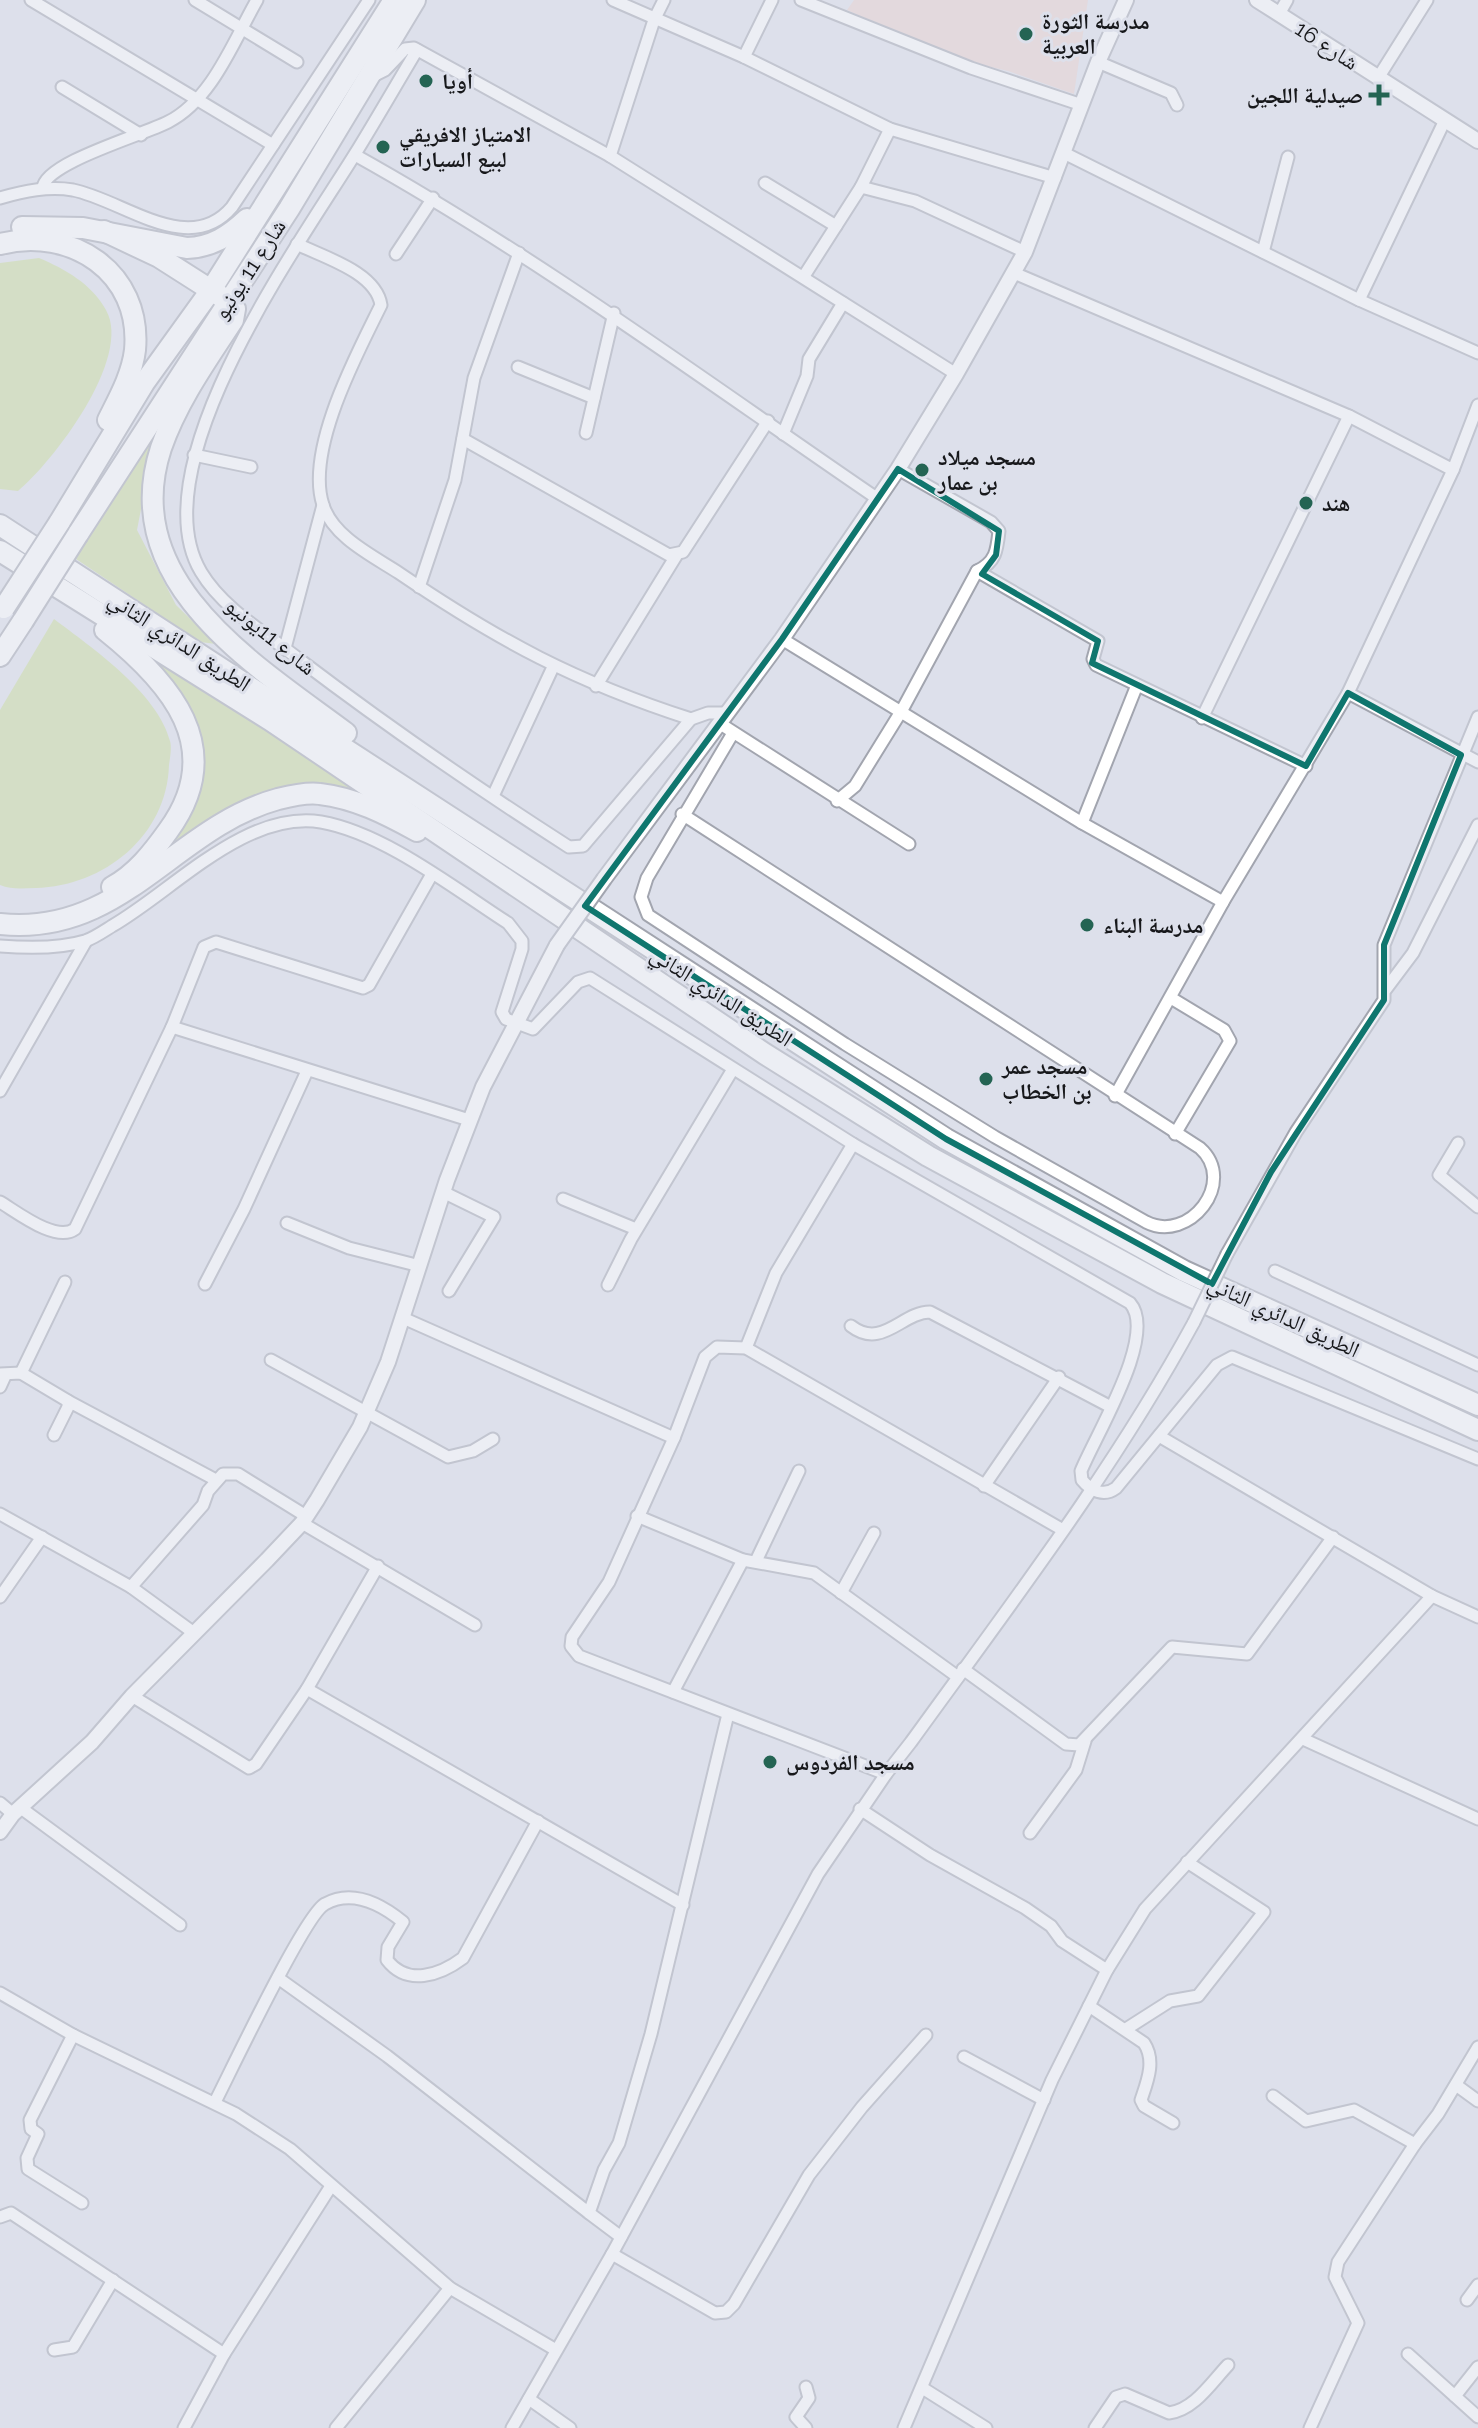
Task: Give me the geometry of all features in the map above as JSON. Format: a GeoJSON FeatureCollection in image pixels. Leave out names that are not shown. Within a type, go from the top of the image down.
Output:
{"type":"FeatureCollection","features":[{"type":"Feature","properties":{"kind":"highway"},"geometry":{"type":"LineString","coordinates":[[373,33],[382,0]]}},
{"type":"Feature","properties":{"kind":"highway","name":"شارع 11 يونيو"},"geometry":{"type":"LineString","coordinates":[[2,611],[144,383],[211,290],[394,0]]}},
{"type":"Feature","properties":{"kind":"highway","name":"شارع 11 يونيو"},"geometry":{"type":"LineString","coordinates":[[2,655],[289,209],[366,76],[415,0]]}},
{"type":"Feature","properties":{"kind":"highway"},"geometry":{"type":"LineString","coordinates":[[0,231],[37,225],[104,231],[172,246],[201,247],[225,238],[267,199]]}},
{"type":"Feature","properties":{"kind":"highway"},"geometry":{"type":"LineString","coordinates":[[104,231],[151,253],[228,301],[235,309],[233,320],[189,388],[161,450],[151,513],[159,548],[184,594],[227,641],[492,845]]}},
{"type":"Feature","properties":{"kind":"highway"},"geometry":{"type":"LineString","coordinates":[[0,244],[35,238],[64,242],[92,255],[119,280],[130,305],[134,353],[127,379],[82,481]]}},
{"type":"Feature","properties":{"kind":"highway"},"geometry":{"type":"LineString","coordinates":[[0,515],[119,595],[153,623]]}},
{"type":"Feature","properties":{"kind":"highway","name":"الطريق الدائري الثاني"},"geometry":{"type":"LineString","coordinates":[[0,525],[802,1049],[1020,1182],[1184,1271],[1478,1405]]}},
{"type":"Feature","properties":{"kind":"highway","name":"الطريق الدائري الثاني"},"geometry":{"type":"LineString","coordinates":[[0,551],[270,720],[556,909],[765,1054],[988,1190],[1221,1313],[1478,1430]]}},
{"type":"Feature","properties":{"kind":"highway"},"geometry":{"type":"LineString","coordinates":[[0,909],[32,914],[64,907],[118,884],[141,865],[160,842],[176,820],[188,793],[194,763],[189,727],[176,700],[159,677],[64,592]]}},
{"type":"Feature","properties":{"kind":"highway"},"geometry":{"type":"LineString","coordinates":[[0,924],[22,927],[92,912],[126,894],[217,826],[249,807],[316,793],[347,799],[386,814],[556,909]]}},
{"type":"Feature","properties":{"kind":"street"},"geometry":{"type":"LineString","coordinates":[[31,0],[273,145]]}},
{"type":"Feature","properties":{"kind":"street"},"geometry":{"type":"LineString","coordinates":[[195,0],[297,62]]}},
{"type":"Feature","properties":{"kind":"street"},"geometry":{"type":"LineString","coordinates":[[43,188],[47,176],[59,167],[173,120],[195,101],[257,0]]}},
{"type":"Feature","properties":{"kind":"street"},"geometry":{"type":"LineString","coordinates":[[0,198],[43,188],[83,192],[168,225],[194,229],[211,224],[226,214],[369,0]]}},
{"type":"Feature","properties":{"kind":"street"},"geometry":{"type":"LineString","coordinates":[[613,0],[744,57],[890,129],[1055,178]]}},
{"type":"Feature","properties":{"kind":"street"},"geometry":{"type":"LineString","coordinates":[[610,156],[654,20],[664,0]]}},
{"type":"Feature","properties":{"kind":"street"},"geometry":{"type":"LineString","coordinates":[[744,57],[772,0]]}},
{"type":"Feature","properties":{"kind":"street"},"geometry":{"type":"LineString","coordinates":[[801,0],[971,68],[1082,105]]}},
{"type":"Feature","properties":{"kind":"street"},"geometry":{"type":"LineString","coordinates":[[0,1832],[17,1811],[92,1742],[132,1696],[304,1520],[367,1411],[403,1318],[469,1120],[557,945],[782,639],[898,469],[956,374],[1025,252],[1098,62],[1126,0]]}},
{"type":"Feature","properties":{"kind":"street","name":"شارع 16"},"geometry":{"type":"LineString","coordinates":[[1257,0],[1478,141]]}},
{"type":"Feature","properties":{"kind":"street"},"geometry":{"type":"LineString","coordinates":[[1279,14],[1287,0]]}},
{"type":"Feature","properties":{"kind":"street"},"geometry":{"type":"LineString","coordinates":[[1378,78],[1427,0]]}},
{"type":"Feature","properties":{"kind":"street"},"geometry":{"type":"LineString","coordinates":[[366,76],[381,73],[405,49],[417,50],[610,156],[956,374]]}},
{"type":"Feature","properties":{"kind":"street","name":"شارع 11يونيو"},"geometry":{"type":"LineString","coordinates":[[417,50],[355,155],[297,244],[224,376],[194,455],[189,530],[200,571],[238,612],[384,724],[569,847],[583,846],[691,719]]}},
{"type":"Feature","properties":{"kind":"street"},"geometry":{"type":"LineString","coordinates":[[1098,62],[1171,93],[1177,105]]}},
{"type":"Feature","properties":{"kind":"street"},"geometry":{"type":"LineString","coordinates":[[62,87],[141,135]]}},
{"type":"Feature","properties":{"kind":"street"},"geometry":{"type":"LineString","coordinates":[[1359,300],[1445,120]]}},
{"type":"Feature","properties":{"kind":"street"},"geometry":{"type":"LineString","coordinates":[[804,276],[861,187],[890,129]]}},
{"type":"Feature","properties":{"kind":"street"},"geometry":{"type":"LineString","coordinates":[[1064,153],[1359,300],[1478,353]]}},
{"type":"Feature","properties":{"kind":"street"},"geometry":{"type":"LineString","coordinates":[[355,155],[433,198],[614,313],[878,499]]}},
{"type":"Feature","properties":{"kind":"street"},"geometry":{"type":"LineString","coordinates":[[1263,252],[1288,157]]}},
{"type":"Feature","properties":{"kind":"street"},"geometry":{"type":"LineString","coordinates":[[765,183],[836,226]]}},
{"type":"Feature","properties":{"kind":"street"},"geometry":{"type":"LineString","coordinates":[[861,187],[915,201],[1025,252]]}},
{"type":"Feature","properties":{"kind":"street"},"geometry":{"type":"LineString","coordinates":[[396,254],[433,198]]}},
{"type":"Feature","properties":{"kind":"street"},"geometry":{"type":"LineString","coordinates":[[285,648],[323,505],[319,479],[326,441],[347,374],[381,305],[375,287],[364,278],[297,244]]}},
{"type":"Feature","properties":{"kind":"street"},"geometry":{"type":"LineString","coordinates":[[419,587],[455,480],[474,378],[519,253]]}},
{"type":"Feature","properties":{"kind":"street"},"geometry":{"type":"LineString","coordinates":[[1014,273],[1349,416],[1453,470]]}},
{"type":"Feature","properties":{"kind":"street"},"geometry":{"type":"LineString","coordinates":[[783,434],[807,376],[809,359],[843,303]]}},
{"type":"Feature","properties":{"kind":"street"},"geometry":{"type":"LineString","coordinates":[[586,433],[614,313]]}},
{"type":"Feature","properties":{"kind":"street"},"geometry":{"type":"LineString","coordinates":[[518,367],[594,398]]}},
{"type":"Feature","properties":{"kind":"street"},"geometry":{"type":"LineString","coordinates":[[1115,1096],[1223,902],[1348,693],[1453,470],[1478,405]]}},
{"type":"Feature","properties":{"kind":"street"},"geometry":{"type":"LineString","coordinates":[[1202,718],[1349,416]]}},
{"type":"Feature","properties":{"kind":"street"},"geometry":{"type":"LineString","coordinates":[[596,686],[676,556],[683,552],[768,421]]}},
{"type":"Feature","properties":{"kind":"street"},"geometry":{"type":"LineString","coordinates":[[463,439],[669,555],[676,556]]}},
{"type":"Feature","properties":{"kind":"street"},"geometry":{"type":"LineString","coordinates":[[194,455],[251,467]]}},
{"type":"Feature","properties":{"kind":"street"},"geometry":{"type":"LineString","coordinates":[[837,801],[855,786],[902,710],[977,571],[987,566],[996,555],[999,531],[987,519],[898,469]]}},
{"type":"Feature","properties":{"kind":"street"},"geometry":{"type":"LineString","coordinates":[[323,505],[339,529],[482,629],[596,686],[691,719],[708,713],[722,718],[733,733],[909,844]]}},
{"type":"Feature","properties":{"kind":"street"},"geometry":{"type":"LineString","coordinates":[[977,571],[1095,638],[1098,641],[1093,659],[1096,665],[1306,766]]}},
{"type":"Feature","properties":{"kind":"street"},"geometry":{"type":"LineString","coordinates":[[782,639],[1082,823],[1223,902]]}},
{"type":"Feature","properties":{"kind":"street"},"geometry":{"type":"LineString","coordinates":[[493,796],[553,667]]}},
{"type":"Feature","properties":{"kind":"street"},"geometry":{"type":"LineString","coordinates":[[1082,823],[1137,685]]}},
{"type":"Feature","properties":{"kind":"street"},"geometry":{"type":"LineString","coordinates":[[1348,693],[1478,762]]}},
{"type":"Feature","properties":{"kind":"street"},"geometry":{"type":"LineString","coordinates":[[1386,989],[1384,945],[1478,717]]}},
{"type":"Feature","properties":{"kind":"street"},"geometry":{"type":"LineString","coordinates":[[682,814],[1209,1158],[1214,1171],[1214,1184],[1192,1218],[1176,1227],[1164,1228],[1146,1222],[995,1137],[845,1044],[648,915],[641,897],[644,885],[682,814],[733,733]]}},
{"type":"Feature","properties":{"kind":"street"},"geometry":{"type":"LineString","coordinates":[[0,946],[47,946],[86,941],[145,907],[223,848],[251,833],[291,823],[322,822],[342,828],[390,849],[508,923],[522,941],[502,1012],[516,1025],[533,1029],[578,982],[590,978],[853,1144],[1130,1303],[1139,1317],[1140,1329],[1111,1407],[1081,1471],[1082,1480],[1093,1489],[1105,1493],[1113,1491],[1217,1365],[1236,1357],[1478,1459]]}},
{"type":"Feature","properties":{"kind":"street"},"geometry":{"type":"LineString","coordinates":[[512,2428],[612,2254],[818,1874],[860,1809],[1093,1489],[1147,1405],[1194,1322],[1271,1172],[1381,1004],[1386,989],[1413,953],[1476,834]]}},
{"type":"Feature","properties":{"kind":"street"},"geometry":{"type":"LineString","coordinates":[[0,1202],[41,1226],[62,1233],[75,1229],[172,1027],[204,947],[216,942],[358,988],[366,987],[432,874]]}},
{"type":"Feature","properties":{"kind":"street"},"geometry":{"type":"LineString","coordinates":[[0,1091],[86,941]]}},
{"type":"Feature","properties":{"kind":"street"},"geometry":{"type":"LineString","coordinates":[[1171,998],[1224,1030],[1230,1041],[1175,1134]]}},
{"type":"Feature","properties":{"kind":"street"},"geometry":{"type":"LineString","coordinates":[[172,1027],[469,1120]]}},
{"type":"Feature","properties":{"kind":"street"},"geometry":{"type":"LineString","coordinates":[[608,1285],[636,1229],[733,1069]]}},
{"type":"Feature","properties":{"kind":"street"},"geometry":{"type":"LineString","coordinates":[[205,1284],[244,1209],[307,1071]]}},
{"type":"Feature","properties":{"kind":"street"},"geometry":{"type":"LineString","coordinates":[[1458,1143],[1439,1175],[1478,1207]]}},
{"type":"Feature","properties":{"kind":"street"},"geometry":{"type":"LineString","coordinates":[[746,1348],[776,1273],[853,1144]]}},
{"type":"Feature","properties":{"kind":"street"},"geometry":{"type":"LineString","coordinates":[[443,1192],[494,1217],[449,1291]]}},
{"type":"Feature","properties":{"kind":"street"},"geometry":{"type":"LineString","coordinates":[[563,1199],[636,1229]]}},
{"type":"Feature","properties":{"kind":"street"},"geometry":{"type":"LineString","coordinates":[[287,1223],[349,1248],[420,1266]]}},
{"type":"Feature","properties":{"kind":"street"},"geometry":{"type":"LineString","coordinates":[[1275,1271],[1478,1365]]}},
{"type":"Feature","properties":{"kind":"street"},"geometry":{"type":"LineString","coordinates":[[2,1379],[21,1373],[65,1282]]}},
{"type":"Feature","properties":{"kind":"street"},"geometry":{"type":"LineString","coordinates":[[851,1326],[866,1334],[878,1334],[896,1328],[922,1312],[930,1312],[1111,1407]]}},
{"type":"Feature","properties":{"kind":"street"},"geometry":{"type":"LineString","coordinates":[[403,1318],[674,1438]]}},
{"type":"Feature","properties":{"kind":"street"},"geometry":{"type":"LineString","coordinates":[[886,1774],[579,1656],[571,1646],[572,1637],[609,1582],[674,1438],[705,1357],[717,1347],[746,1348],[1063,1530]]}},
{"type":"Feature","properties":{"kind":"street"},"geometry":{"type":"LineString","coordinates":[[271,1360],[448,1457],[473,1451],[493,1439]]}},
{"type":"Feature","properties":{"kind":"street"},"geometry":{"type":"LineString","coordinates":[[21,1373],[216,1480]]}},
{"type":"Feature","properties":{"kind":"street"},"geometry":{"type":"LineString","coordinates":[[984,1486],[1059,1377]]}},
{"type":"Feature","properties":{"kind":"street"},"geometry":{"type":"LineString","coordinates":[[54,1435],[68,1401]]}},
{"type":"Feature","properties":{"kind":"street"},"geometry":{"type":"LineString","coordinates":[[1159,1436],[1432,1596],[1478,1617]]}},
{"type":"Feature","properties":{"kind":"street"},"geometry":{"type":"LineString","coordinates":[[673,1692],[799,1471]]}},
{"type":"Feature","properties":{"kind":"street"},"geometry":{"type":"LineString","coordinates":[[131,1587],[203,1505],[216,1480],[223,1474],[238,1474],[304,1520],[475,1625]]}},
{"type":"Feature","properties":{"kind":"street"},"geometry":{"type":"LineString","coordinates":[[0,1514],[131,1587],[194,1633]]}},
{"type":"Feature","properties":{"kind":"street"},"geometry":{"type":"LineString","coordinates":[[637,1516],[749,1561],[814,1573],[1066,1744],[1079,1745],[1172,1647],[1247,1654],[1333,1537]]}},
{"type":"Feature","properties":{"kind":"street"},"geometry":{"type":"LineString","coordinates":[[841,1593],[874,1533]]}},
{"type":"Feature","properties":{"kind":"street"},"geometry":{"type":"LineString","coordinates":[[0,1597],[42,1537]]}},
{"type":"Feature","properties":{"kind":"street"},"geometry":{"type":"LineString","coordinates":[[132,1696],[249,1768],[256,1764],[307,1689],[378,1566]]}},
{"type":"Feature","properties":{"kind":"street"},"geometry":{"type":"LineString","coordinates":[[904,2428],[924,2389],[1044,2100],[1107,1970],[1145,1909],[1432,1596]]}},
{"type":"Feature","properties":{"kind":"street"},"geometry":{"type":"LineString","coordinates":[[307,1689],[683,1905]]}},
{"type":"Feature","properties":{"kind":"street"},"geometry":{"type":"LineString","coordinates":[[589,2213],[604,2170],[619,2143],[683,1905],[728,1714]]}},
{"type":"Feature","properties":{"kind":"street"},"geometry":{"type":"LineString","coordinates":[[1303,1739],[1478,1819]]}},
{"type":"Feature","properties":{"kind":"street"},"geometry":{"type":"LineString","coordinates":[[1030,1833],[1076,1770],[1085,1740]]}},
{"type":"Feature","properties":{"kind":"street"},"geometry":{"type":"LineString","coordinates":[[0,1803],[17,1811],[180,1925]]}},
{"type":"Feature","properties":{"kind":"street"},"geometry":{"type":"LineString","coordinates":[[860,1809],[930,1855],[1025,1908],[1051,1926],[1062,1941],[1107,1970]]}},
{"type":"Feature","properties":{"kind":"street"},"geometry":{"type":"LineString","coordinates":[[215,2102],[278,1978],[321,1905],[342,1897],[360,1898],[403,1922],[388,1947],[387,1960],[403,1975],[430,1974],[463,1958],[538,1821]]}},
{"type":"Feature","properties":{"kind":"street"},"geometry":{"type":"LineString","coordinates":[[1126,2029],[1170,2001],[1198,1996],[1264,1912],[1187,1862]]}},
{"type":"Feature","properties":{"kind":"street"},"geometry":{"type":"LineString","coordinates":[[278,1978],[387,2056],[621,2237]]}},
{"type":"Feature","properties":{"kind":"street"},"geometry":{"type":"LineString","coordinates":[[0,1993],[159,2079],[215,2102],[290,2149],[450,2288],[556,2350]]}},
{"type":"Feature","properties":{"kind":"street"},"geometry":{"type":"LineString","coordinates":[[1089,2006],[1126,2029],[1149,2051],[1149,2079],[1142,2103],[1173,2123]]}},
{"type":"Feature","properties":{"kind":"street"},"geometry":{"type":"LineString","coordinates":[[73,2035],[30,2120],[31,2129],[38,2134],[27,2158],[28,2169],[82,2203]]}},
{"type":"Feature","properties":{"kind":"street"},"geometry":{"type":"LineString","coordinates":[[612,2254],[715,2313],[726,2312],[734,2304],[809,2175],[862,2107],[926,2035]]}},
{"type":"Feature","properties":{"kind":"street"},"geometry":{"type":"LineString","coordinates":[[1310,2428],[1358,2323],[1335,2277],[1338,2262],[1478,2047]]}},
{"type":"Feature","properties":{"kind":"street"},"geometry":{"type":"LineString","coordinates":[[964,2057],[1044,2100]]}},
{"type":"Feature","properties":{"kind":"street"},"geometry":{"type":"LineString","coordinates":[[1456,2085],[1478,2101]]}},
{"type":"Feature","properties":{"kind":"street"},"geometry":{"type":"LineString","coordinates":[[1273,2096],[1306,2121],[1354,2110],[1415,2144]]}},
{"type":"Feature","properties":{"kind":"street"},"geometry":{"type":"LineString","coordinates":[[184,2428],[224,2354],[331,2186]]}},
{"type":"Feature","properties":{"kind":"street"},"geometry":{"type":"LineString","coordinates":[[0,2217],[11,2213],[224,2354]]}},
{"type":"Feature","properties":{"kind":"street"},"geometry":{"type":"LineString","coordinates":[[54,2350],[73,2347],[113,2280]]}},
{"type":"Feature","properties":{"kind":"street"},"geometry":{"type":"LineString","coordinates":[[1467,2300],[1478,2285]]}},
{"type":"Feature","properties":{"kind":"street"},"geometry":{"type":"LineString","coordinates":[[336,2428],[450,2288]]}},
{"type":"Feature","properties":{"kind":"street"},"geometry":{"type":"LineString","coordinates":[[1408,2354],[1478,2417]]}},
{"type":"Feature","properties":{"kind":"street"},"geometry":{"type":"LineString","coordinates":[[1095,2428],[1116,2397],[1125,2394],[1169,2413],[1182,2409],[1196,2400],[1228,2365]]}},
{"type":"Feature","properties":{"kind":"street"},"geometry":{"type":"LineString","coordinates":[[1455,2396],[1478,2367]]}},
{"type":"Feature","properties":{"kind":"street"},"geometry":{"type":"LineString","coordinates":[[806,2387],[809,2398],[796,2417],[806,2428]]}},
{"type":"Feature","properties":{"kind":"street"},"geometry":{"type":"LineString","coordinates":[[924,2389],[986,2428]]}},
{"type":"Feature","properties":{"kind":"street"},"geometry":{"type":"LineString","coordinates":[[529,2399],[570,2428]]}},
{"type":"Feature","properties":{"kind":"highlighted area"},"geometry":{"type":"Polygon","coordinates":[[[898,469],[999,531],[996,555],[982,574],[1098,641],[1092,663],[1306,766],[1348,693],[1461,755],[1384,945],[1384,1000],[1271,1172],[1212,1284],[946,1139],[585,906],[782,639],[898,469]]]}},
{"type":"Feature","properties":{"kind":"shaded area"},"geometry":{"type":"Polygon","coordinates":[[[854,0],[1088,0],[1074,94],[1008,71],[957,59],[847,10],[854,0]]]}},
{"type":"Feature","properties":{"kind":"green space"},"geometry":{"type":"Polygon","coordinates":[[[39,258],[77,278],[100,301],[106,310],[111,330],[109,354],[85,408],[50,457],[18,491],[0,489],[0,263],[39,258]]]}},
{"type":"Feature","properties":{"kind":"green space"},"geometry":{"type":"Polygon","coordinates":[[[158,422],[137,530],[176,605],[216,644],[200,642],[76,559],[158,422]]]}},
{"type":"Feature","properties":{"kind":"green space"},"geometry":{"type":"Polygon","coordinates":[[[54,619],[121,672],[152,706],[171,743],[166,791],[144,835],[107,867],[61,885],[9,888],[0,885],[0,710],[54,619]]]}},
{"type":"Feature","properties":{"kind":"green space"},"geometry":{"type":"Polygon","coordinates":[[[155,659],[378,803],[315,785],[141,873],[186,817],[198,792],[203,769],[202,745],[193,720],[178,691],[155,659]]]}},
{"type":"Feature","properties":{"kind":"place","name":"مدرسة الثورة العربية"},"geometry":{"type":"Point","coordinates":[1026,34]}},
{"type":"Feature","properties":{"kind":"place","name":"أويا"},"geometry":{"type":"Point","coordinates":[426,81]}},
{"type":"Feature","properties":{"kind":"place","name":"صيدلية اللجين"},"geometry":{"type":"Point","coordinates":[1379,95]}},
{"type":"Feature","properties":{"kind":"place","name":"الامتياز الافريقي لبيع السيارات"},"geometry":{"type":"Point","coordinates":[383,147]}},
{"type":"Feature","properties":{"kind":"place","name":"مسجد ميلاد بن عمار"},"geometry":{"type":"Point","coordinates":[922,470]}},
{"type":"Feature","properties":{"kind":"place","name":"هند"},"geometry":{"type":"Point","coordinates":[1306,503]}},
{"type":"Feature","properties":{"kind":"place","name":"مدرسة البناء"},"geometry":{"type":"Point","coordinates":[1087,925]}},
{"type":"Feature","properties":{"kind":"place","name":"مسجد عمر بن الخطاب"},"geometry":{"type":"Point","coordinates":[986,1079]}},
{"type":"Feature","properties":{"kind":"place","name":"مسجد الفردوس"},"geometry":{"type":"Point","coordinates":[770,1762]}}]}
